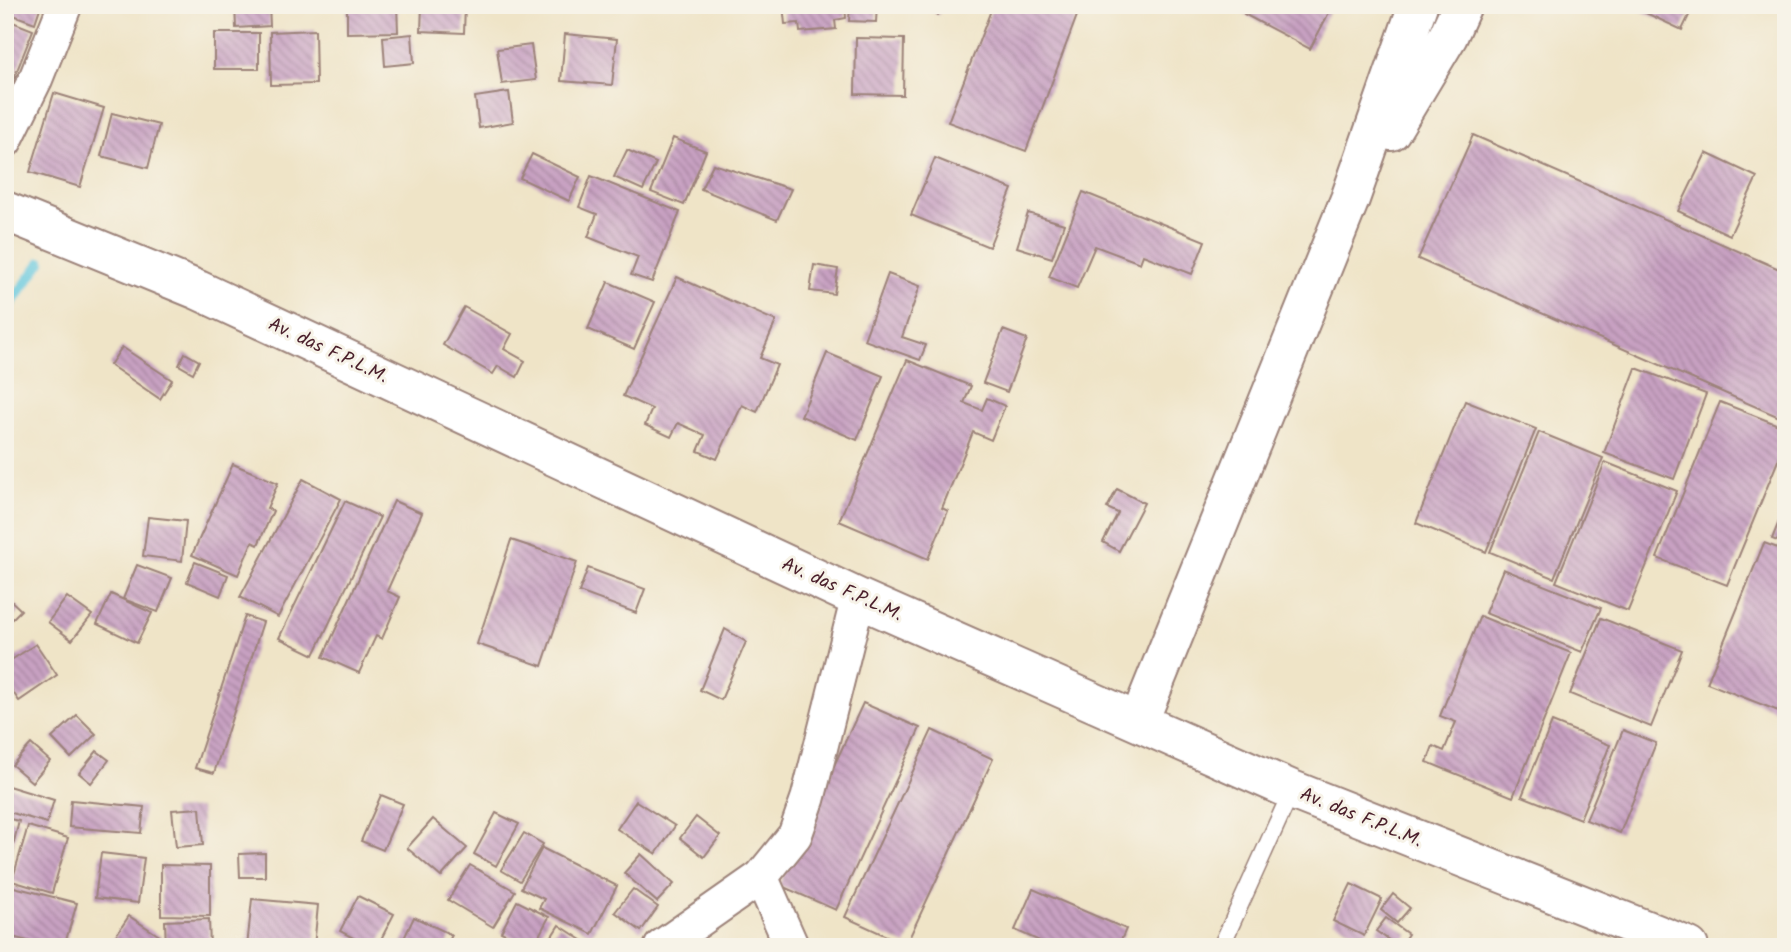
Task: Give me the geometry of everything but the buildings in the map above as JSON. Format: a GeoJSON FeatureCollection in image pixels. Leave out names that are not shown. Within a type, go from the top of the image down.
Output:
{"type":"FeatureCollection","features":[{"type":"Feature","properties":{"kind":"main road"},"geometry":{"type":"LineString","coordinates":[[1139,721],[1350,199],[1418,5]]}},
{"type":"Feature","properties":{"kind":"main road"},"geometry":{"type":"LineString","coordinates":[[1350,199],[1448,36],[1462,5]]}},
{"type":"Feature","properties":{"kind":"main road","name":"Av. das F.P.L.M."},"geometry":{"type":"LineString","coordinates":[[5,211],[198,290],[859,598],[1292,790],[1689,947]]}},
{"type":"Feature","properties":{"kind":"street"},"geometry":{"type":"LineString","coordinates":[[5,141],[36,78],[65,5]]}},
{"type":"Feature","properties":{"kind":"street"},"geometry":{"type":"LineString","coordinates":[[661,947],[761,877],[794,835],[808,798],[859,598]]}},
{"type":"Feature","properties":{"kind":"street"},"geometry":{"type":"LineString","coordinates":[[761,877],[792,947]]}},
{"type":"Feature","properties":{"kind":"lane"},"geometry":{"type":"LineString","coordinates":[[1221,947],[1292,790]]}},
{"type":"Feature","properties":{"kind":"waterway"},"geometry":{"type":"LineString","coordinates":[[5,312],[41,262]]}}]}
